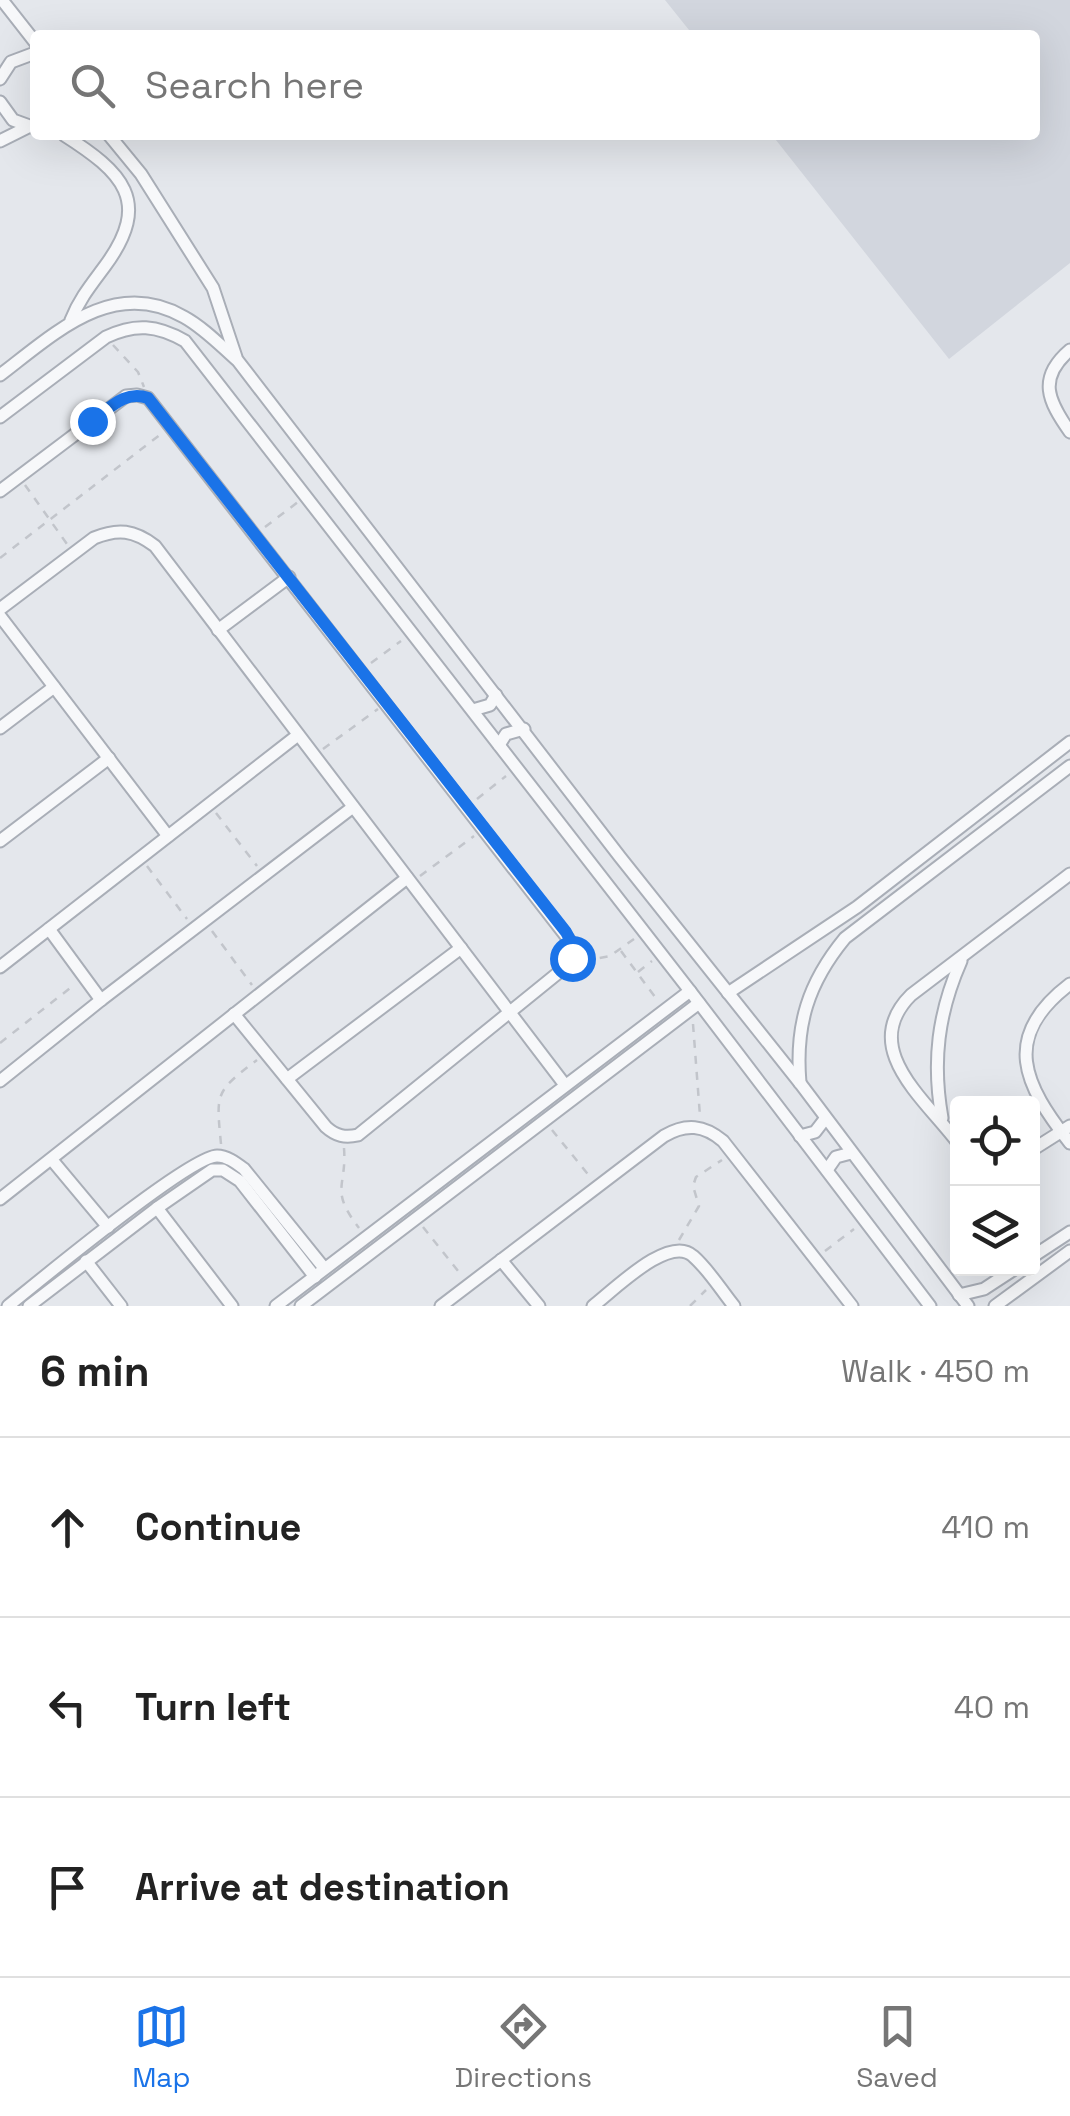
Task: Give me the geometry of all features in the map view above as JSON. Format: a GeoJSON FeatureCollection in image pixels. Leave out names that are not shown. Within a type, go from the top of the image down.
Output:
{"type":"FeatureCollection","features":[{"type":"Feature","properties":{"kind":"street"},"geometry":{"type":"LineString","coordinates":[[2,0],[30,36]]}},
{"type":"Feature","properties":{"kind":"street"},"geometry":{"type":"LineString","coordinates":[[0,51],[3,73]]}},
{"type":"Feature","properties":{"kind":"street"},"geometry":{"type":"LineString","coordinates":[[3,73],[18,57],[30,55]]}},
{"type":"Feature","properties":{"kind":"street"},"geometry":{"type":"LineString","coordinates":[[0,102],[12,120],[30,127]]}},
{"type":"Feature","properties":{"kind":"street"},"geometry":{"type":"LineString","coordinates":[[0,142],[30,127]]}},
{"type":"Feature","properties":{"kind":"street"},"geometry":{"type":"LineString","coordinates":[[71,320],[82,294],[119,243],[128,226],[130,209],[125,190],[103,160],[72,140]]}},
{"type":"Feature","properties":{"kind":"street"},"geometry":{"type":"LineString","coordinates":[[113,140],[141,174],[212,288],[238,361]]}},
{"type":"Feature","properties":{"kind":"street"},"geometry":{"type":"LineString","coordinates":[[0,375],[71,320],[118,303],[166,308],[186,318],[238,361],[800,1083],[968,1306]]}},
{"type":"Feature","properties":{"kind":"street"},"geometry":{"type":"LineString","coordinates":[[0,417],[106,337],[129,328],[149,327],[185,341],[930,1306]]}},
{"type":"Feature","properties":{"kind":"street"},"geometry":{"type":"LineString","coordinates":[[1070,350],[1056,364],[1048,388],[1051,402],[1070,432]]}},
{"type":"Feature","properties":{"kind":"street"},"geometry":{"type":"LineString","coordinates":[[0,491],[126,396],[138,394],[148,398],[573,945],[572,958],[510,1014],[358,1135],[342,1137],[326,1128],[234,1014]]}},
{"type":"Feature","properties":{"kind":"street"},"geometry":{"type":"LineString","coordinates":[[168,836],[0,613],[74,553],[109,532],[126,530],[154,546],[565,1085]]}},
{"type":"Feature","properties":{"kind":"street"},"geometry":{"type":"LineString","coordinates":[[218,630],[289,577]]}},
{"type":"Feature","properties":{"kind":"street"},"geometry":{"type":"LineString","coordinates":[[0,728],[54,687]]}},
{"type":"Feature","properties":{"kind":"street"},"geometry":{"type":"LineString","coordinates":[[472,710],[485,708],[496,695]]}},
{"type":"Feature","properties":{"kind":"street"},"geometry":{"type":"LineString","coordinates":[[499,745],[506,734],[524,729]]}},
{"type":"Feature","properties":{"kind":"street"},"geometry":{"type":"LineString","coordinates":[[0,967],[298,735]]}},
{"type":"Feature","properties":{"kind":"street"},"geometry":{"type":"LineString","coordinates":[[728,993],[857,906],[1070,742]]}},
{"type":"Feature","properties":{"kind":"street"},"geometry":{"type":"LineString","coordinates":[[0,841],[109,758]]}},
{"type":"Feature","properties":{"kind":"street"},"geometry":{"type":"LineString","coordinates":[[800,1083],[800,1020],[825,962],[845,938],[1070,766]]}},
{"type":"Feature","properties":{"kind":"street"},"geometry":{"type":"LineString","coordinates":[[0,1081],[353,807]]}},
{"type":"Feature","properties":{"kind":"street"},"geometry":{"type":"LineString","coordinates":[[950,1132],[895,1061],[889,1043],[890,1025],[898,1008],[911,995],[1070,874]]}},
{"type":"Feature","properties":{"kind":"street"},"geometry":{"type":"LineString","coordinates":[[0,1199],[409,880]]}},
{"type":"Feature","properties":{"kind":"street"},"geometry":{"type":"LineString","coordinates":[[49,929],[101,1000]]}},
{"type":"Feature","properties":{"kind":"street"},"geometry":{"type":"LineString","coordinates":[[286,1080],[460,948]]}},
{"type":"Feature","properties":{"kind":"street"},"geometry":{"type":"LineString","coordinates":[[944,1124],[937,1090],[938,1038],[948,988],[962,957]]}},
{"type":"Feature","properties":{"kind":"street"},"geometry":{"type":"LineString","coordinates":[[1070,984],[1036,1018],[1026,1062],[1030,1084],[1040,1105],[1066,1129],[1070,1144]]}},
{"type":"Feature","properties":{"kind":"street"},"geometry":{"type":"LineString","coordinates":[[276,1306],[690,992]]}},
{"type":"Feature","properties":{"kind":"street"},"geometry":{"type":"LineString","coordinates":[[301,1306],[695,1006]]}},
{"type":"Feature","properties":{"kind":"street"},"geometry":{"type":"LineString","coordinates":[[641,1027],[651,1040]]}},
{"type":"Feature","properties":{"kind":"street"},"geometry":{"type":"LineString","coordinates":[[800,1136],[815,1132],[825,1119]]}},
{"type":"Feature","properties":{"kind":"street"},"geometry":{"type":"LineString","coordinates":[[441,1306],[676,1129],[702,1127],[714,1132],[852,1306]]}},
{"type":"Feature","properties":{"kind":"street"},"geometry":{"type":"LineString","coordinates":[[1040,1145],[1066,1129]]}},
{"type":"Feature","properties":{"kind":"street"},"geometry":{"type":"LineString","coordinates":[[827,1170],[836,1157],[851,1153]]}},
{"type":"Feature","properties":{"kind":"street"},"geometry":{"type":"LineString","coordinates":[[8,1306],[108,1226],[196,1164],[215,1156],[244,1169],[319,1272]]}},
{"type":"Feature","properties":{"kind":"street"},"geometry":{"type":"LineString","coordinates":[[52,1160],[108,1226]]}},
{"type":"Feature","properties":{"kind":"street"},"geometry":{"type":"LineString","coordinates":[[29,1306],[212,1170],[232,1174],[319,1272]]}},
{"type":"Feature","properties":{"kind":"street"},"geometry":{"type":"LineString","coordinates":[[156,1208],[232,1306]]}},
{"type":"Feature","properties":{"kind":"street"},"geometry":{"type":"LineString","coordinates":[[378,1228],[388,1240]]}},
{"type":"Feature","properties":{"kind":"street"},"geometry":{"type":"LineString","coordinates":[[1040,1252],[1070,1232]]}},
{"type":"Feature","properties":{"kind":"street"},"geometry":{"type":"LineString","coordinates":[[593,1306],[658,1256],[674,1249],[690,1252],[734,1306]]}},
{"type":"Feature","properties":{"kind":"street"},"geometry":{"type":"LineString","coordinates":[[995,1306],[1070,1251]]}},
{"type":"Feature","properties":{"kind":"street"},"geometry":{"type":"LineString","coordinates":[[502,1260],[539,1306]]}},
{"type":"Feature","properties":{"kind":"street"},"geometry":{"type":"LineString","coordinates":[[86,1261],[121,1306]]}},
{"type":"Feature","properties":{"kind":"street"},"geometry":{"type":"LineString","coordinates":[[959,1295],[984,1289],[1004,1276]]}},
{"type":"Feature","properties":{"kind":"path"},"geometry":{"type":"LineString","coordinates":[[106,337],[138,372],[148,398]]}},
{"type":"Feature","properties":{"kind":"path"},"geometry":{"type":"LineString","coordinates":[[0,558],[171,426]]}},
{"type":"Feature","properties":{"kind":"path"},"geometry":{"type":"LineString","coordinates":[[19,477],[74,553]]}},
{"type":"Feature","properties":{"kind":"path"},"geometry":{"type":"LineString","coordinates":[[256,534],[307,496]]}},
{"type":"Feature","properties":{"kind":"path"},"geometry":{"type":"LineString","coordinates":[[362,670],[412,632]]}},
{"type":"Feature","properties":{"kind":"path"},"geometry":{"type":"LineString","coordinates":[[314,755],[387,703]]}},
{"type":"Feature","properties":{"kind":"path"},"geometry":{"type":"LineString","coordinates":[[468,806],[517,768]]}},
{"type":"Feature","properties":{"kind":"path"},"geometry":{"type":"LineString","coordinates":[[209,804],[264,875]]}},
{"type":"Feature","properties":{"kind":"path"},"geometry":{"type":"LineString","coordinates":[[409,880],[485,828]]}},
{"type":"Feature","properties":{"kind":"path"},"geometry":{"type":"LineString","coordinates":[[141,857],[259,995]]}},
{"type":"Feature","properties":{"kind":"path"},"geometry":{"type":"LineString","coordinates":[[572,958],[601,960],[644,932]]}},
{"type":"Feature","properties":{"kind":"path"},"geometry":{"type":"LineString","coordinates":[[620,950],[664,1010]]}},
{"type":"Feature","properties":{"kind":"path"},"geometry":{"type":"LineString","coordinates":[[637,973],[661,954]]}},
{"type":"Feature","properties":{"kind":"path"},"geometry":{"type":"LineString","coordinates":[[0,1043],[84,977]]}},
{"type":"Feature","properties":{"kind":"path"},"geometry":{"type":"LineString","coordinates":[[695,1006],[702,1127]]}},
{"type":"Feature","properties":{"kind":"path"},"geometry":{"type":"LineString","coordinates":[[222,1156],[218,1110],[224,1086],[266,1052]]}},
{"type":"Feature","properties":{"kind":"path"},"geometry":{"type":"LineString","coordinates":[[544,1121],[598,1186]]}},
{"type":"Feature","properties":{"kind":"path"},"geometry":{"type":"LineString","coordinates":[[342,1137],[344,1166],[339,1196],[366,1237]]}},
{"type":"Feature","properties":{"kind":"path"},"geometry":{"type":"LineString","coordinates":[[674,1249],[698,1206],[693,1186],[696,1177],[732,1154]]}},
{"type":"Feature","properties":{"kind":"path"},"geometry":{"type":"LineString","coordinates":[[416,1218],[470,1284]]}},
{"type":"Feature","properties":{"kind":"path"},"geometry":{"type":"LineString","coordinates":[[816,1258],[864,1221]]}},
{"type":"Feature","properties":{"kind":"path"},"geometry":{"type":"LineString","coordinates":[[690,1306],[715,1282]]}},
{"type":"Feature","properties":{"kind":"shaded area"},"geometry":{"type":"Polygon","coordinates":[[[665,0],[1070,0],[1070,263],[949,359],[776,140],[1040,140],[1040,30],[689,30],[665,0]]]}},
{"type":"Feature","properties":{"kind":"route"},"geometry":{"type":"LineString","coordinates":[[92,421],[126,396],[138,394],[148,398],[566,932],[573,945],[572,958]]}}]}
